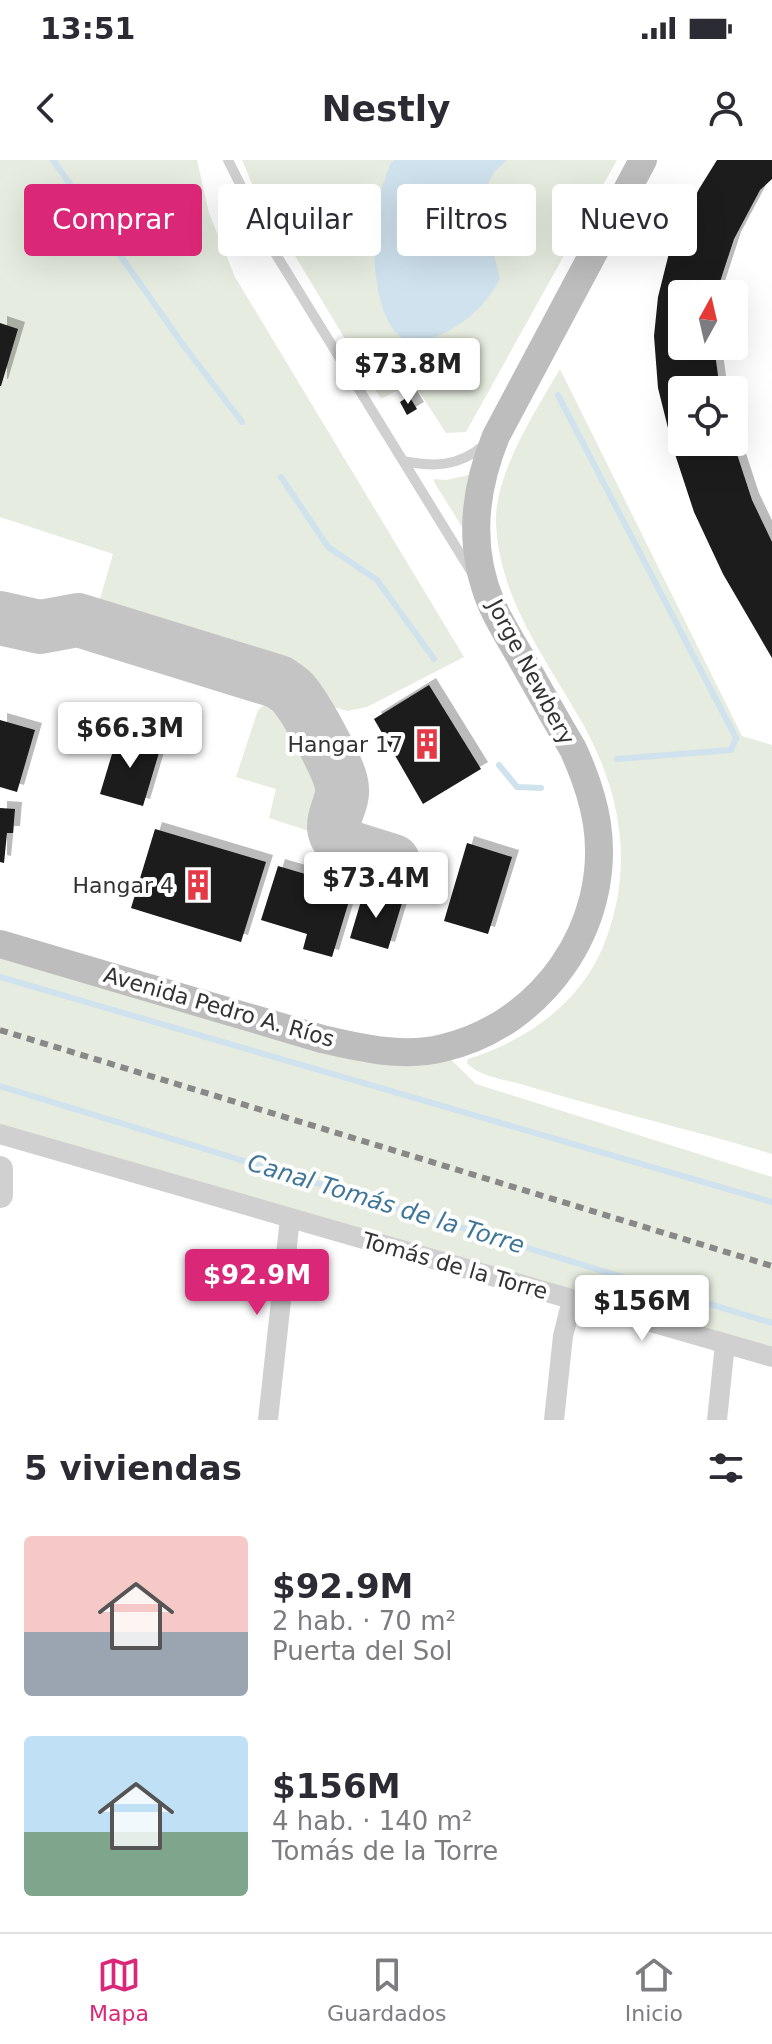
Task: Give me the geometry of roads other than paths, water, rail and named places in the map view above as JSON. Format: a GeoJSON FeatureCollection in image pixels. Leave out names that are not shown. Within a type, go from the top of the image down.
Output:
{"type":"FeatureCollection","features":[{"type":"Feature","properties":{"kind":"main road","name":"Jorge Newbery"},"geometry":{"type":"LineString","coordinates":[[440,1049],[489,1031],[523,1008],[554,980],[582,934],[597,881],[598,827],[584,774],[492,605],[482,578],[476,520],[478,491],[496,436],[643,160]]}},
{"type":"Feature","properties":{"kind":"main road","name":"Avenida Pedro A. Ríos"},"geometry":{"type":"LineString","coordinates":[[0,944],[364,1049],[406,1052],[440,1049]]}},
{"type":"Feature","properties":{"kind":"street","name":"Tomás de la Torre"},"geometry":{"type":"LineString","coordinates":[[0,1134],[772,1357]]}},
{"type":"Feature","properties":{"kind":"street"},"geometry":{"type":"LineString","coordinates":[[0,1169],[0,1195]]}},
{"type":"Feature","properties":{"kind":"street"},"geometry":{"type":"LineString","coordinates":[[268,1420],[290,1218]]}},
{"type":"Feature","properties":{"kind":"street"},"geometry":{"type":"LineString","coordinates":[[554,1420],[563,1336],[572,1300]]}},
{"type":"Feature","properties":{"kind":"street"},"geometry":{"type":"LineString","coordinates":[[717,1420],[725,1344]]}},
{"type":"Feature","properties":{"kind":"lane"},"geometry":{"type":"LineString","coordinates":[[228,160],[272,248],[492,605]]}},
{"type":"Feature","properties":{"kind":"lane"},"geometry":{"type":"LineString","coordinates":[[403,461],[425,465],[451,464],[472,456],[496,436]]}},
{"type":"Feature","properties":{"kind":"water"},"geometry":{"type":"Polygon","coordinates":[[[394,160],[507,160],[494,172],[488,184],[397,184],[397,256],[494,256],[500,279],[483,304],[462,323],[423,341],[409,341],[396,333],[387,319],[376,280],[374,256],[381,256],[381,192],[394,160]]]}},
{"type":"Feature","properties":{"kind":"waterway"},"geometry":{"type":"LineString","coordinates":[[53,160],[184,346],[242,422]]}},
{"type":"Feature","properties":{"kind":"waterway"},"geometry":{"type":"LineString","coordinates":[[558,395],[736,738],[731,750],[617,759]]}},
{"type":"Feature","properties":{"kind":"waterway"},"geometry":{"type":"LineString","coordinates":[[281,477],[328,547],[377,580],[434,659]]}},
{"type":"Feature","properties":{"kind":"waterway"},"geometry":{"type":"LineString","coordinates":[[499,765],[517,787],[541,788]]}},
{"type":"Feature","properties":{"kind":"waterway"},"geometry":{"type":"LineString","coordinates":[[0,977],[772,1202]]}},
{"type":"Feature","properties":{"kind":"waterway","name":"Canal Tomás de la Torre"},"geometry":{"type":"LineString","coordinates":[[0,1086],[772,1323]]}},
{"type":"Feature","properties":{"kind":"railway"},"geometry":{"type":"LineString","coordinates":[[0,1030],[772,1266]]}},
{"type":"Feature","properties":{"kind":"place","name":"Hangar 17"},"geometry":{"type":"Point","coordinates":[427,744]}},
{"type":"Feature","properties":{"kind":"place","name":"Hangar 4"},"geometry":{"type":"Point","coordinates":[198,885]}}]}
